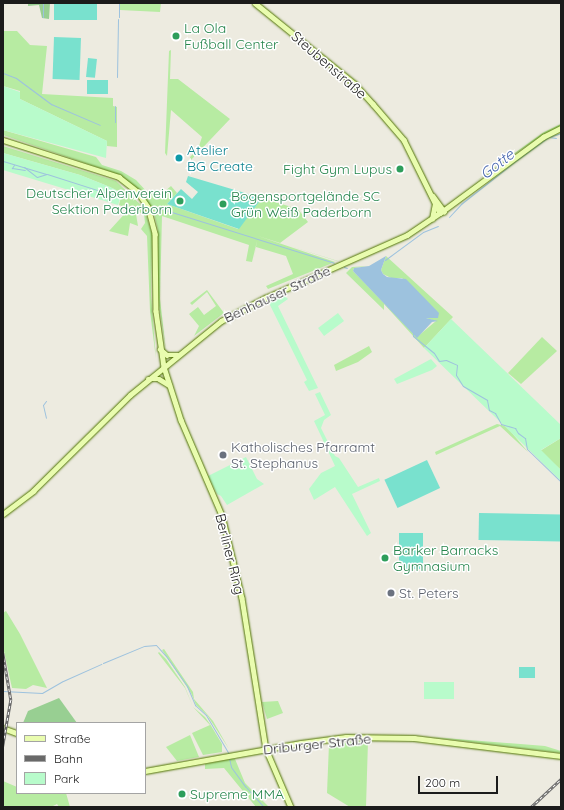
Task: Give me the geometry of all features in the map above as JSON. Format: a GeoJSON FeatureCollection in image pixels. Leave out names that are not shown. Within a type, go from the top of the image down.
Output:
{"type":"FeatureCollection","features":[{"type":"Feature","properties":{"kind":"main road","name":"Steubenstraße"},"geometry":{"type":"LineString","coordinates":[[255,3],[355,84],[373,104],[404,140],[442,212]]}},
{"type":"Feature","properties":{"kind":"main road","name":"Benhauser Straße"},"geometry":{"type":"LineString","coordinates":[[3,514],[33,491],[148,380],[221,321],[250,304],[397,239],[432,219],[543,137],[561,128]]}},
{"type":"Feature","properties":{"kind":"main road","name":"Berliner Ring"},"geometry":{"type":"LineString","coordinates":[[3,140],[119,177],[143,199],[152,217],[155,234],[156,311],[160,348],[164,367],[169,385],[226,530],[242,598],[266,749],[291,807]]}},
{"type":"Feature","properties":{"kind":"main road"},"geometry":{"type":"LineString","coordinates":[[432,219],[437,202],[454,203]]}},
{"type":"Feature","properties":{"kind":"main road"},"geometry":{"type":"LineString","coordinates":[[160,348],[169,356],[180,354]]}},
{"type":"Feature","properties":{"kind":"main road"},"geometry":{"type":"LineString","coordinates":[[148,380],[159,379],[169,385]]}},
{"type":"Feature","properties":{"kind":"main road"},"geometry":{"type":"LineString","coordinates":[[3,728],[16,734]]}},
{"type":"Feature","properties":{"kind":"main road","name":"Driburger Straße"},"geometry":{"type":"LineString","coordinates":[[146,771],[266,749],[346,738],[399,737],[561,756]]}},
{"type":"Feature","properties":{"kind":"green space"},"geometry":{"type":"Polygon","coordinates":[[[28,3],[50,3],[49,19],[42,18],[39,5],[28,6],[28,3]]]}},
{"type":"Feature","properties":{"kind":"green space"},"geometry":{"type":"Polygon","coordinates":[[[120,3],[161,3],[160,12],[120,10],[120,3]]]}},
{"type":"Feature","properties":{"kind":"green space"},"geometry":{"type":"Polygon","coordinates":[[[3,31],[17,31],[30,45],[47,46],[42,94],[113,98],[113,106],[117,107],[117,147],[107,146],[107,141],[20,99],[20,91],[3,86],[3,31]]]}},
{"type":"Feature","properties":{"kind":"green space"},"geometry":{"type":"Polygon","coordinates":[[[171,50],[170,79],[178,79],[230,119],[191,160],[190,157],[198,149],[202,137],[171,110],[167,156],[165,153],[169,51],[171,50]]]}},
{"type":"Feature","properties":{"kind":"green space"},"geometry":{"type":"Polygon","coordinates":[[[3,86],[20,92],[20,99],[107,141],[106,158],[3,130],[3,86]]]}},
{"type":"Feature","properties":{"kind":"green space"},"geometry":{"type":"Polygon","coordinates":[[[561,124],[561,126],[544,134],[473,183],[544,132],[561,124]]]}},
{"type":"Feature","properties":{"kind":"green space"},"geometry":{"type":"Polygon","coordinates":[[[3,130],[96,157],[102,165],[121,171],[136,180],[148,193],[164,192],[171,186],[177,193],[167,204],[238,229],[262,198],[298,209],[308,222],[280,243],[258,236],[335,262],[268,289],[266,286],[293,274],[286,256],[256,247],[253,262],[257,241],[252,262],[246,261],[249,245],[162,216],[160,299],[166,351],[158,299],[158,230],[155,217],[144,196],[120,175],[3,135],[3,130]]]}},
{"type":"Feature","properties":{"kind":"green space"},"geometry":{"type":"Polygon","coordinates":[[[3,146],[116,181],[144,208],[152,234],[151,296],[156,359],[150,311],[147,236],[141,229],[145,223],[144,214],[119,205],[122,193],[110,187],[80,175],[3,153],[3,146]]]}},
{"type":"Feature","properties":{"kind":"green space"},"geometry":{"type":"Polygon","coordinates":[[[3,153],[80,175],[110,187],[122,193],[118,205],[3,170],[3,153]]]}},
{"type":"Feature","properties":{"kind":"green space"},"geometry":{"type":"Polygon","coordinates":[[[129,209],[136,214],[138,226],[130,223],[128,236],[109,231],[129,209]]]}},
{"type":"Feature","properties":{"kind":"green space"},"geometry":{"type":"Polygon","coordinates":[[[386,256],[453,317],[424,348],[384,304],[384,310],[346,273],[352,267],[369,266],[354,268],[353,271],[417,337],[436,321],[426,318],[438,317],[438,313],[402,278],[391,278],[383,274],[381,270],[386,256]]]}},
{"type":"Feature","properties":{"kind":"green space"},"geometry":{"type":"Polygon","coordinates":[[[207,290],[224,313],[194,336],[199,326],[189,314],[198,307],[204,315],[216,306],[207,292],[192,305],[190,303],[207,290]]]}},
{"type":"Feature","properties":{"kind":"green space"},"geometry":{"type":"Polygon","coordinates":[[[284,295],[288,299],[278,306],[318,388],[309,391],[304,382],[307,380],[268,301],[284,295]]]}},
{"type":"Feature","properties":{"kind":"green space"},"geometry":{"type":"Polygon","coordinates":[[[338,313],[344,321],[324,336],[318,328],[338,313]]]}},
{"type":"Feature","properties":{"kind":"green space"},"geometry":{"type":"Polygon","coordinates":[[[451,319],[561,425],[561,438],[541,450],[561,470],[561,481],[424,348],[451,319]]]}},
{"type":"Feature","properties":{"kind":"green space"},"geometry":{"type":"Polygon","coordinates":[[[542,337],[557,351],[521,384],[508,373],[542,337]]]}},
{"type":"Feature","properties":{"kind":"green space"},"geometry":{"type":"Polygon","coordinates":[[[369,346],[372,352],[358,362],[336,371],[334,365],[369,346]]]}},
{"type":"Feature","properties":{"kind":"green space"},"geometry":{"type":"Polygon","coordinates":[[[431,359],[437,366],[432,370],[397,384],[394,379],[431,359]]]}},
{"type":"Feature","properties":{"kind":"green space"},"geometry":{"type":"Polygon","coordinates":[[[320,392],[331,415],[324,420],[321,428],[335,456],[339,458],[358,487],[379,478],[380,481],[352,494],[371,533],[367,536],[335,487],[314,500],[309,489],[321,473],[335,466],[314,421],[325,415],[315,394],[320,392]]]}},
{"type":"Feature","properties":{"kind":"green space"},"geometry":{"type":"Polygon","coordinates":[[[497,424],[506,426],[528,452],[500,426],[436,455],[435,452],[497,424]]]}},
{"type":"Feature","properties":{"kind":"green space"},"geometry":{"type":"Polygon","coordinates":[[[561,438],[561,470],[540,451],[561,438]]]}},
{"type":"Feature","properties":{"kind":"green space"},"geometry":{"type":"Polygon","coordinates":[[[246,457],[257,479],[264,484],[227,505],[221,496],[217,494],[208,476],[246,457]]]}},
{"type":"Feature","properties":{"kind":"green space"},"geometry":{"type":"Polygon","coordinates":[[[6,611],[20,634],[47,688],[33,685],[26,689],[12,688],[3,647],[3,613],[6,611]]]}},
{"type":"Feature","properties":{"kind":"green space"},"geometry":{"type":"Polygon","coordinates":[[[164,649],[193,692],[194,699],[213,721],[229,749],[207,715],[196,705],[191,693],[162,650],[164,649]]]}},
{"type":"Feature","properties":{"kind":"green space"},"geometry":{"type":"Polygon","coordinates":[[[159,652],[166,659],[185,687],[193,707],[185,688],[158,653],[159,652]]]}},
{"type":"Feature","properties":{"kind":"green space"},"geometry":{"type":"Polygon","coordinates":[[[424,682],[454,682],[454,699],[424,699],[424,682]]]}},
{"type":"Feature","properties":{"kind":"green space"},"geometry":{"type":"Polygon","coordinates":[[[59,698],[76,722],[23,722],[28,711],[59,698]]]}},
{"type":"Feature","properties":{"kind":"green space"},"geometry":{"type":"Polygon","coordinates":[[[278,701],[283,713],[267,719],[262,702],[278,701]]]}},
{"type":"Feature","properties":{"kind":"green space"},"geometry":{"type":"Polygon","coordinates":[[[193,707],[205,717],[210,724],[222,744],[222,752],[203,755],[192,733],[210,725],[193,707]]]}},
{"type":"Feature","properties":{"kind":"green space"},"geometry":{"type":"Polygon","coordinates":[[[190,735],[199,757],[177,761],[166,747],[190,735]]]}},
{"type":"Feature","properties":{"kind":"green space"},"geometry":{"type":"Polygon","coordinates":[[[431,737],[545,746],[561,751],[561,753],[431,737]]]}},
{"type":"Feature","properties":{"kind":"green space"},"geometry":{"type":"Polygon","coordinates":[[[368,741],[366,807],[350,807],[327,793],[329,744],[368,741]]]}},
{"type":"Feature","properties":{"kind":"green space"},"geometry":{"type":"Polygon","coordinates":[[[235,759],[245,783],[269,807],[256,807],[224,768],[205,769],[205,764],[235,759]]]}},
{"type":"Feature","properties":{"kind":"green space"},"geometry":{"type":"Polygon","coordinates":[[[3,781],[16,787],[16,794],[66,794],[70,807],[59,807],[57,804],[51,807],[3,807],[3,781]]]}},
{"type":"Feature","properties":{"kind":"shaded area"},"geometry":{"type":"Polygon","coordinates":[[[54,3],[97,3],[97,20],[54,20],[54,3]]]}},
{"type":"Feature","properties":{"kind":"shaded area"},"geometry":{"type":"Polygon","coordinates":[[[54,37],[81,38],[80,80],[53,79],[54,37]]]}},
{"type":"Feature","properties":{"kind":"shaded area"},"geometry":{"type":"Polygon","coordinates":[[[88,58],[97,59],[95,78],[86,77],[88,58]]]}},
{"type":"Feature","properties":{"kind":"shaded area"},"geometry":{"type":"Polygon","coordinates":[[[87,80],[108,80],[108,94],[87,94],[87,80]]]}},
{"type":"Feature","properties":{"kind":"shaded area","name":"Bogensportgelände SC Grün Weiß Paderborn"},"geometry":{"type":"Polygon","coordinates":[[[188,176],[262,198],[239,229],[167,204],[181,189],[192,199],[198,192],[186,182],[188,176]]]}},
{"type":"Feature","properties":{"kind":"shaded area"},"geometry":{"type":"Polygon","coordinates":[[[386,256],[381,270],[383,274],[387,277],[406,279],[439,313],[438,318],[426,318],[438,321],[432,322],[417,338],[353,271],[354,268],[369,266],[386,256]]]}},
{"type":"Feature","properties":{"kind":"shaded area"},"geometry":{"type":"Polygon","coordinates":[[[427,460],[440,488],[398,508],[384,480],[427,460]]]}},
{"type":"Feature","properties":{"kind":"shaded area"},"geometry":{"type":"Polygon","coordinates":[[[479,513],[561,514],[561,541],[479,540],[479,513]]]}},
{"type":"Feature","properties":{"kind":"shaded area"},"geometry":{"type":"Polygon","coordinates":[[[399,533],[423,533],[423,569],[399,569],[399,533]]]}},
{"type":"Feature","properties":{"kind":"shaded area"},"geometry":{"type":"Polygon","coordinates":[[[519,667],[535,667],[535,678],[519,678],[519,667]]]}},
{"type":"Feature","properties":{"kind":"waterway"},"geometry":{"type":"LineString","coordinates":[[43,3],[43,17]]}},
{"type":"Feature","properties":{"kind":"waterway"},"geometry":{"type":"LineString","coordinates":[[119,3],[119,17]]}},
{"type":"Feature","properties":{"kind":"waterway"},"geometry":{"type":"LineString","coordinates":[[117,77],[118,19]]}},
{"type":"Feature","properties":{"kind":"waterway"},"geometry":{"type":"LineString","coordinates":[[3,73],[16,78],[51,104],[100,125]]}},
{"type":"Feature","properties":{"kind":"waterway"},"geometry":{"type":"LineString","coordinates":[[115,106],[115,122]]}},
{"type":"Feature","properties":{"kind":"waterway","name":"Gotte"},"geometry":{"type":"LineString","coordinates":[[449,217],[461,204],[517,160],[549,137],[561,133]]}},
{"type":"Feature","properties":{"kind":"waterway","name":"Gotte"},"geometry":{"type":"LineString","coordinates":[[549,137],[556,138]]}},
{"type":"Feature","properties":{"kind":"waterway"},"geometry":{"type":"LineString","coordinates":[[3,161],[46,174]]}},
{"type":"Feature","properties":{"kind":"waterway"},"geometry":{"type":"LineString","coordinates":[[14,165],[12,168],[25,170]]}},
{"type":"Feature","properties":{"kind":"waterway"},"geometry":{"type":"LineString","coordinates":[[24,167],[37,177],[47,174],[119,197]]}},
{"type":"Feature","properties":{"kind":"waterway"},"geometry":{"type":"LineString","coordinates":[[162,209],[334,263]]}},
{"type":"Feature","properties":{"kind":"waterway","name":"Gotte"},"geometry":{"type":"LineString","coordinates":[[385,260],[423,232],[438,226]]}},
{"type":"Feature","properties":{"kind":"waterway"},"geometry":{"type":"LineString","coordinates":[[413,333],[413,336],[434,353],[439,361],[446,360],[457,365],[456,375],[463,386],[487,400],[489,410],[495,413],[501,424],[515,428],[518,433],[525,438],[527,449],[561,482]]}},
{"type":"Feature","properties":{"kind":"waterway"},"geometry":{"type":"LineString","coordinates":[[46,401],[43,405],[46,418]]}},
{"type":"Feature","properties":{"kind":"waterway"},"geometry":{"type":"LineString","coordinates":[[103,663],[144,646],[156,645],[166,656],[187,686],[195,705],[206,715],[229,754]]}},
{"type":"Feature","properties":{"kind":"waterway"},"geometry":{"type":"LineString","coordinates":[[3,691],[42,693],[63,681],[101,664]]}},
{"type":"Feature","properties":{"kind":"waterway"},"geometry":{"type":"LineString","coordinates":[[229,758],[231,767],[245,786],[264,807]]}},
{"type":"Feature","properties":{"kind":"railway"},"geometry":{"type":"LineString","coordinates":[[3,653],[11,700],[3,746]]}},
{"type":"Feature","properties":{"kind":"railway"},"geometry":{"type":"LineString","coordinates":[[531,807],[561,779]]}},
{"type":"Feature","properties":{"kind":"place","name":"La Ola Fußball Center"},"geometry":{"type":"Point","coordinates":[176,36]}},
{"type":"Feature","properties":{"kind":"place","name":"Atelier BG Create"},"geometry":{"type":"Point","coordinates":[179,158]}},
{"type":"Feature","properties":{"kind":"place","name":"Fight Gym Lupus"},"geometry":{"type":"Point","coordinates":[400,169]}},
{"type":"Feature","properties":{"kind":"place","name":"Deutscher Alpenverein Sektion Paderborn"},"geometry":{"type":"Point","coordinates":[180,201]}},
{"type":"Feature","properties":{"kind":"place","name":"Bogensportgelände SC Grün Weiß Paderborn"},"geometry":{"type":"Point","coordinates":[223,204]}},
{"type":"Feature","properties":{"kind":"place","name":"Katholisches Pfarramt St. Stephanus"},"geometry":{"type":"Point","coordinates":[223,455]}},
{"type":"Feature","properties":{"kind":"place","name":"Barker Barracks Gymnasium"},"geometry":{"type":"Point","coordinates":[385,558]}},
{"type":"Feature","properties":{"kind":"place","name":"St. Peters"},"geometry":{"type":"Point","coordinates":[391,593]}},
{"type":"Feature","properties":{"kind":"place","name":"Supreme MMA"},"geometry":{"type":"Point","coordinates":[182,794]}}]}
